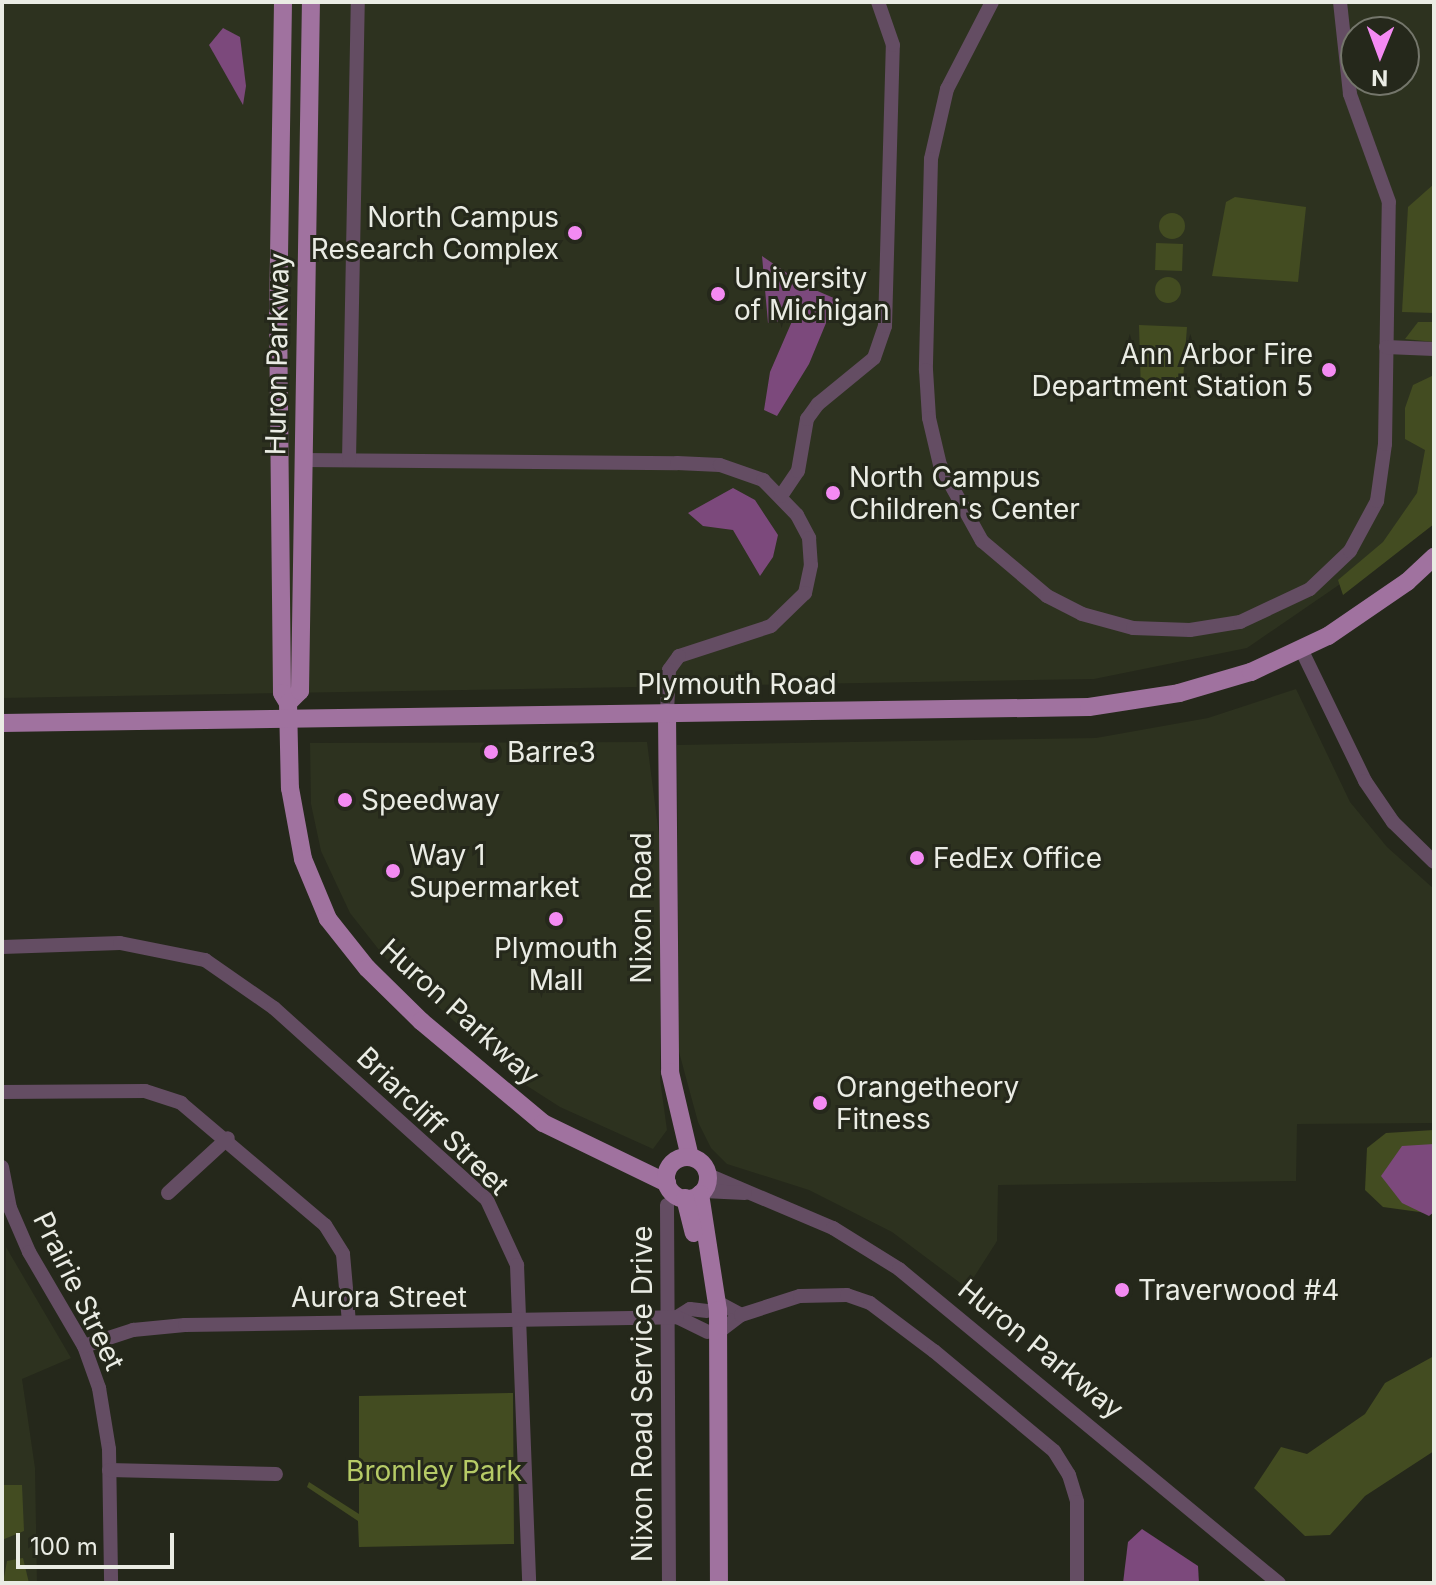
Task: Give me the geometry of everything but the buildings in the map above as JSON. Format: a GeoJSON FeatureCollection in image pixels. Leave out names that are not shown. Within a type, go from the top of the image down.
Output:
{"type":"FeatureCollection","features":[{"type":"Feature","properties":{"kind":"main road","name":"Huron Parkway"},"geometry":{"type":"LineString","coordinates":[[283,2],[279,444],[282,693],[289,710],[295,825],[328,919],[367,968],[421,1021],[543,1123],[667,1183],[699,1190]]}},
{"type":"Feature","properties":{"kind":"main road","name":"Huron Parkway"},"geometry":{"type":"LineString","coordinates":[[289,710],[300,691],[311,2]]}},
{"type":"Feature","properties":{"kind":"main road"},"geometry":{"type":"LineString","coordinates":[[280,174],[308,175]]}},
{"type":"Feature","properties":{"kind":"main road"},"geometry":{"type":"LineString","coordinates":[[279,444],[288,455],[303,460]]}},
{"type":"Feature","properties":{"kind":"main road","name":"Plymouth Road"},"geometry":{"type":"LineString","coordinates":[[2,723],[289,710],[667,713],[1089,707],[1179,693],[1251,672],[1362,615],[1434,557]]}},
{"type":"Feature","properties":{"kind":"main road","name":"Nixon Road"},"geometry":{"type":"LineString","coordinates":[[667,713],[670,1072],[680,1160]]}},
{"type":"Feature","properties":{"kind":"main road","name":"Huron Parkway"},"geometry":{"type":"LineString","coordinates":[[592,1149],[680,1160]]}},
{"type":"Feature","properties":{"kind":"main road"},"geometry":{"type":"LineString","coordinates":[[667,1183],[680,1160],[702,1163],[699,1190],[714,1336],[719,1583]]}},
{"type":"Feature","properties":{"kind":"main road"},"geometry":{"type":"LineString","coordinates":[[709,1583],[714,1336]]}},
{"type":"Feature","properties":{"kind":"street"},"geometry":{"type":"LineString","coordinates":[[349,460],[358,2]]}},
{"type":"Feature","properties":{"kind":"street"},"geometry":{"type":"LineString","coordinates":[[781,496],[798,471],[807,419],[818,404],[874,358],[885,326],[893,45],[878,2]]}},
{"type":"Feature","properties":{"kind":"street"},"geometry":{"type":"LineString","coordinates":[[992,2],[947,89],[933,139],[926,370],[929,418],[940,465],[964,515],[1003,564],[1064,606],[1133,628],[1216,627],[1292,600],[1340,564],[1377,501],[1384,467],[1389,202],[1350,94],[1340,2]]}},
{"type":"Feature","properties":{"kind":"street"},"geometry":{"type":"LineString","coordinates":[[1386,347],[1434,349]]}},
{"type":"Feature","properties":{"kind":"street"},"geometry":{"type":"LineString","coordinates":[[303,460],[720,465],[763,480],[781,496],[809,538],[811,565],[805,593],[771,626],[679,656],[669,670],[667,713]]}},
{"type":"Feature","properties":{"kind":"street"},"geometry":{"type":"LineString","coordinates":[[1301,649],[1365,781],[1393,822],[1434,862]]}},
{"type":"Feature","properties":{"kind":"street","name":"Briarcliff Street"},"geometry":{"type":"LineString","coordinates":[[2,947],[120,943],[167,949],[205,960],[274,1008],[487,1200],[517,1265],[522,1322],[529,1583]]}},
{"type":"Feature","properties":{"kind":"street"},"geometry":{"type":"LineString","coordinates":[[2,1092],[163,1095],[228,1138],[325,1225],[343,1254],[350,1293],[349,1322]]}},
{"type":"Feature","properties":{"kind":"street"},"geometry":{"type":"LineString","coordinates":[[168,1193],[228,1138]]}},
{"type":"Feature","properties":{"kind":"street","name":"Prairie Street"},"geometry":{"type":"LineString","coordinates":[[2,1167],[10,1208],[29,1252],[84,1346],[99,1388],[109,1470],[111,1583]]}},
{"type":"Feature","properties":{"kind":"street","name":"Huron Parkway"},"geometry":{"type":"LineString","coordinates":[[699,1190],[745,1193],[833,1228],[899,1269],[1279,1583]]}},
{"type":"Feature","properties":{"kind":"street","name":"Nixon Road Service Drive"},"geometry":{"type":"LineString","coordinates":[[667,1205],[672,1317],[669,1583]]}},
{"type":"Feature","properties":{"kind":"street"},"geometry":{"type":"LineString","coordinates":[[714,1336],[741,1315],[800,1296],[847,1295],[870,1303],[934,1351],[1054,1451],[1069,1475],[1077,1502],[1077,1583]]}},
{"type":"Feature","properties":{"kind":"street"},"geometry":{"type":"LineString","coordinates":[[712,1306],[741,1315]]}},
{"type":"Feature","properties":{"kind":"street","name":"Aurora Street"},"geometry":{"type":"LineString","coordinates":[[84,1346],[133,1330],[172,1326],[672,1317],[690,1309],[712,1306]]}},
{"type":"Feature","properties":{"kind":"street","name":"Aurora Street"},"geometry":{"type":"LineString","coordinates":[[672,1317],[714,1336]]}},
{"type":"Feature","properties":{"kind":"street"},"geometry":{"type":"LineString","coordinates":[[109,1470],[276,1474]]}},
{"type":"Feature","properties":{"kind":"shaded area","name":"University of Michigan"},"geometry":{"type":"Polygon","coordinates":[[[2,2],[1434,2],[1434,509],[1400,543],[1247,648],[1094,679],[2,698],[2,2]]]}},
{"type":"Feature","properties":{"kind":"shaded area"},"geometry":{"type":"Polygon","coordinates":[[[223,28],[240,37],[246,86],[243,105],[209,45],[223,28]]]}},
{"type":"Feature","properties":{"kind":"shaded area"},"geometry":{"type":"Polygon","coordinates":[[[762,256],[806,286],[836,299],[809,364],[777,416],[764,410],[770,372],[793,319],[768,323],[762,256]]]}},
{"type":"Feature","properties":{"kind":"shaded area"},"geometry":{"type":"Polygon","coordinates":[[[733,488],[755,500],[778,535],[773,557],[760,576],[733,530],[703,526],[688,513],[733,488]]]}},
{"type":"Feature","properties":{"kind":"shaded area"},"geometry":{"type":"Polygon","coordinates":[[[1296,689],[1350,802],[1387,847],[1434,889],[1434,1123],[1297,1124],[1296,1181],[998,1185],[997,1241],[967,1288],[892,1232],[809,1190],[727,1164],[711,1148],[698,1122],[679,1052],[677,745],[1096,738],[1208,718],[1296,689]]]}},
{"type":"Feature","properties":{"kind":"shaded area"},"geometry":{"type":"Polygon","coordinates":[[[647,742],[660,843],[660,1079],[667,1130],[653,1149],[560,1107],[521,1082],[387,960],[350,913],[321,851],[311,804],[310,743],[647,742]]]}},
{"type":"Feature","properties":{"kind":"shaded area"},"geometry":{"type":"Polygon","coordinates":[[[1434,1144],[1434,1212],[1429,1216],[1402,1203],[1381,1176],[1402,1146],[1434,1144]]]}},
{"type":"Feature","properties":{"kind":"shaded area"},"geometry":{"type":"Polygon","coordinates":[[[6,1247],[71,1358],[22,1379],[35,1468],[37,1583],[2,1583],[6,1247]]]}},
{"type":"Feature","properties":{"kind":"shaded area"},"geometry":{"type":"Polygon","coordinates":[[[1142,1529],[1198,1566],[1199,1583],[1123,1583],[1128,1542],[1142,1529]]]}},
{"type":"Feature","properties":{"kind":"green space"},"geometry":{"type":"Polygon","coordinates":[[[1434,184],[1434,313],[1402,312],[1408,207],[1434,184]]]}},
{"type":"Feature","properties":{"kind":"green space"},"geometry":{"type":"Polygon","coordinates":[[[1235,197],[1306,207],[1298,282],[1212,276],[1226,202],[1235,197]]]}},
{"type":"Feature","properties":{"kind":"green space"},"geometry":{"type":"Polygon","coordinates":[[[1172,213],[1181,217],[1185,226],[1181,235],[1172,239],[1163,235],[1159,226],[1163,217],[1172,213]]]}},
{"type":"Feature","properties":{"kind":"green space"},"geometry":{"type":"Polygon","coordinates":[[[1156,243],[1183,244],[1182,271],[1155,270],[1156,243]]]}},
{"type":"Feature","properties":{"kind":"green space"},"geometry":{"type":"Polygon","coordinates":[[[1168,277],[1177,281],[1181,290],[1177,299],[1168,303],[1159,299],[1155,290],[1159,281],[1168,277]]]}},
{"type":"Feature","properties":{"kind":"green space"},"geometry":{"type":"Polygon","coordinates":[[[1418,322],[1434,322],[1434,342],[1405,339],[1418,322]]]}},
{"type":"Feature","properties":{"kind":"green space"},"geometry":{"type":"Polygon","coordinates":[[[1139,325],[1187,327],[1182,392],[1141,393],[1139,325]]]}},
{"type":"Feature","properties":{"kind":"green space"},"geometry":{"type":"Polygon","coordinates":[[[1434,375],[1434,524],[1343,595],[1338,580],[1383,542],[1417,493],[1425,450],[1405,439],[1405,408],[1413,385],[1434,375]]]}},
{"type":"Feature","properties":{"kind":"green space"},"geometry":{"type":"Polygon","coordinates":[[[1434,1130],[1434,1214],[1383,1207],[1365,1190],[1367,1148],[1386,1133],[1434,1130]]]}},
{"type":"Feature","properties":{"kind":"green space"},"geometry":{"type":"Polygon","coordinates":[[[1434,1356],[1434,1451],[1365,1496],[1330,1535],[1305,1536],[1254,1488],[1281,1447],[1307,1454],[1365,1414],[1385,1383],[1434,1356]]]}},
{"type":"Feature","properties":{"kind":"green space","name":"Bromley Park"},"geometry":{"type":"Polygon","coordinates":[[[513,1393],[514,1544],[359,1547],[358,1521],[307,1487],[309,1482],[359,1514],[359,1396],[513,1393]]]}},
{"type":"Feature","properties":{"kind":"green space"},"geometry":{"type":"Polygon","coordinates":[[[2,1485],[22,1485],[24,1531],[2,1540],[2,1485]]]}},
{"type":"Feature","properties":{"kind":"green space"},"geometry":{"type":"Polygon","coordinates":[[[23,1558],[29,1583],[3,1583],[7,1561],[23,1558]]]}},
{"type":"Feature","properties":{"kind":"place","name":"North Campus Research Complex"},"geometry":{"type":"Point","coordinates":[575,233]}},
{"type":"Feature","properties":{"kind":"place","name":"University of Michigan"},"geometry":{"type":"Point","coordinates":[718,294]}},
{"type":"Feature","properties":{"kind":"place","name":"Ann Arbor Fire Department Station 5"},"geometry":{"type":"Point","coordinates":[1329,370]}},
{"type":"Feature","properties":{"kind":"place","name":"North Campus Children's Center"},"geometry":{"type":"Point","coordinates":[833,493]}},
{"type":"Feature","properties":{"kind":"place","name":"Barre3"},"geometry":{"type":"Point","coordinates":[491,752]}},
{"type":"Feature","properties":{"kind":"place","name":"Speedway"},"geometry":{"type":"Point","coordinates":[345,800]}},
{"type":"Feature","properties":{"kind":"place","name":"FedEx Office"},"geometry":{"type":"Point","coordinates":[917,858]}},
{"type":"Feature","properties":{"kind":"place","name":"Way 1 Supermarket"},"geometry":{"type":"Point","coordinates":[393,871]}},
{"type":"Feature","properties":{"kind":"place","name":"Plymouth Mall"},"geometry":{"type":"Point","coordinates":[556,919]}},
{"type":"Feature","properties":{"kind":"place","name":"Orangetheory Fitness"},"geometry":{"type":"Point","coordinates":[820,1103]}},
{"type":"Feature","properties":{"kind":"place","name":"Traverwood #4"},"geometry":{"type":"Point","coordinates":[1122,1290]}}]}
